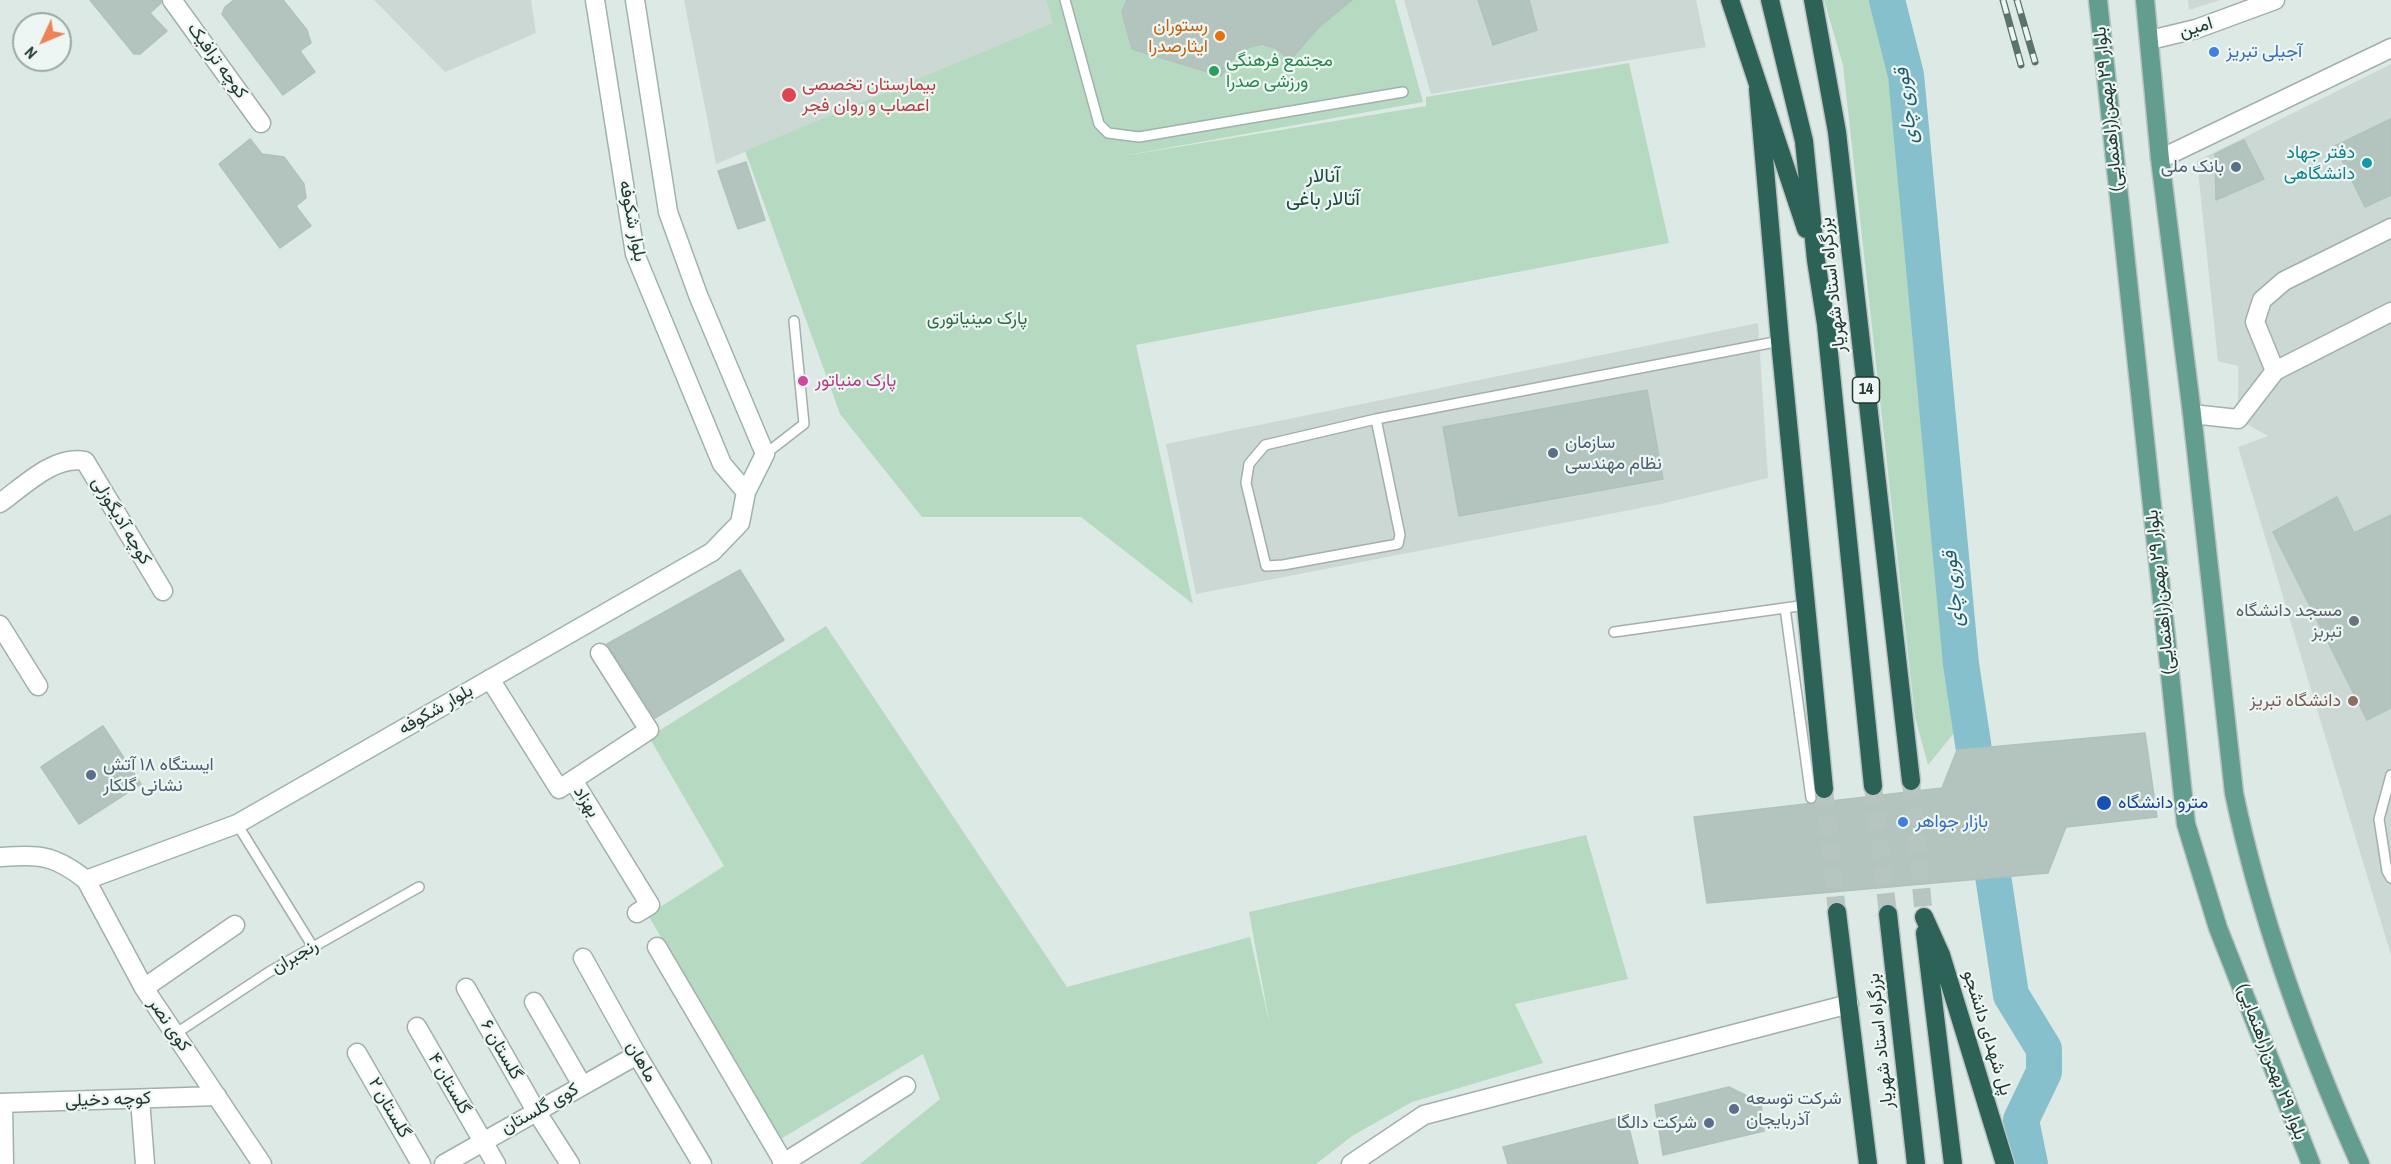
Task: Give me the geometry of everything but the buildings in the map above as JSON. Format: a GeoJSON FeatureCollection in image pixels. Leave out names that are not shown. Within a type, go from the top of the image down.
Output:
{"type":"FeatureCollection","features":[{"type":"Feature","properties":{"kind":"highway"},"geometry":{"type":"LineString","coordinates":[[1730,0],[1816,260]]}},
{"type":"Feature","properties":{"kind":"highway","name":"بزرگراه استاد شهریار"},"geometry":{"type":"LineString","coordinates":[[1770,0],[1804,141],[1816,260],[1826,324],[1873,786]]}},
{"type":"Feature","properties":{"kind":"highway","name":"بزرگراه استاد شهریار"},"geometry":{"type":"LineString","coordinates":[[1813,0],[1837,132],[1911,781]]}},
{"type":"Feature","properties":{"kind":"highway"},"geometry":{"type":"LineString","coordinates":[[1758,89],[1806,605],[1818,793]]}},
{"type":"Feature","properties":{"kind":"highway"},"geometry":{"type":"LineString","coordinates":[[1837,912],[1868,1164]]}},
{"type":"Feature","properties":{"kind":"highway","name":"بزرگراه استاد شهریار"},"geometry":{"type":"LineString","coordinates":[[1888,914],[1916,1164]]}},
{"type":"Feature","properties":{"kind":"highway","name":"پل شهدای دانشجو"},"geometry":{"type":"LineString","coordinates":[[1953,1164],[1924,917],[1941,955],[2005,1164]]}},
{"type":"Feature","properties":{"kind":"main road","name":"بلوار ٢٩ بهمن(راهنمایی)"},"geometry":{"type":"LineString","coordinates":[[2098,0],[2186,824],[2218,928],[2311,1164]]}},
{"type":"Feature","properties":{"kind":"main road"},"geometry":{"type":"LineString","coordinates":[[2145,0],[2160,159],[2192,414],[2234,793],[2244,838],[2273,940],[2308,1042],[2360,1164]]}},
{"type":"Feature","properties":{"kind":"street","name":"کوچه ترافیک"},"geometry":{"type":"LineString","coordinates":[[172,0],[261,123]]}},
{"type":"Feature","properties":{"kind":"street","name":"بلوار شکوفه"},"geometry":{"type":"LineString","coordinates":[[595,0],[635,254],[722,464],[746,492]]}},
{"type":"Feature","properties":{"kind":"street","name":"بلوار شکوفه"},"geometry":{"type":"LineString","coordinates":[[86,880],[237,824],[712,552],[740,523],[746,492],[764,455],[698,295],[668,212],[635,0]]}},
{"type":"Feature","properties":{"kind":"street","name":"امین"},"geometry":{"type":"LineString","coordinates":[[2150,40],[2196,29],[2275,0]]}},
{"type":"Feature","properties":{"kind":"street"},"geometry":{"type":"LineString","coordinates":[[2160,159],[2391,48]]}},
{"type":"Feature","properties":{"kind":"street"},"geometry":{"type":"LineString","coordinates":[[2275,371],[2255,322],[2262,300],[2284,281],[2391,228]]}},
{"type":"Feature","properties":{"kind":"street"},"geometry":{"type":"LineString","coordinates":[[2192,414],[2238,419],[2275,371],[2391,312]]}},
{"type":"Feature","properties":{"kind":"street","name":"کوچه آدیگوزلی"},"geometry":{"type":"LineString","coordinates":[[0,503],[57,463],[73,459],[85,461],[163,591]]}},
{"type":"Feature","properties":{"kind":"street"},"geometry":{"type":"LineString","coordinates":[[0,625],[38,686]]}},
{"type":"Feature","properties":{"kind":"street"},"geometry":{"type":"LineString","coordinates":[[573,780],[649,730],[600,653]]}},
{"type":"Feature","properties":{"kind":"street","name":"بهزاد"},"geometry":{"type":"LineString","coordinates":[[490,679],[559,789],[573,780],[650,905],[638,913]]}},
{"type":"Feature","properties":{"kind":"street"},"geometry":{"type":"LineString","coordinates":[[0,857],[41,855],[67,865],[86,880]]}},
{"type":"Feature","properties":{"kind":"street","name":"کوی نصر"},"geometry":{"type":"LineString","coordinates":[[86,880],[144,987],[262,1164]]}},
{"type":"Feature","properties":{"kind":"street"},"geometry":{"type":"LineString","coordinates":[[144,987],[236,925]]}},
{"type":"Feature","properties":{"kind":"street"},"geometry":{"type":"LineString","coordinates":[[657,947],[783,1164],[906,1086]]}},
{"type":"Feature","properties":{"kind":"street","name":"ماهان"},"geometry":{"type":"LineString","coordinates":[[583,958],[702,1164]]}},
{"type":"Feature","properties":{"kind":"street","name":"گلستان ۶"},"geometry":{"type":"LineString","coordinates":[[466,988],[536,1111],[570,1164]]}},
{"type":"Feature","properties":{"kind":"street"},"geometry":{"type":"LineString","coordinates":[[534,1002],[582,1085]]}},
{"type":"Feature","properties":{"kind":"street"},"geometry":{"type":"LineString","coordinates":[[1351,1164],[1424,1115],[1849,1004]]}},
{"type":"Feature","properties":{"kind":"street","name":"گلستان ۴"},"geometry":{"type":"LineString","coordinates":[[417,1027],[496,1164]]}},
{"type":"Feature","properties":{"kind":"street","name":"گلستان ۲"},"geometry":{"type":"LineString","coordinates":[[357,1053],[421,1164]]}},
{"type":"Feature","properties":{"kind":"street","name":"کوی گلستان"},"geometry":{"type":"LineString","coordinates":[[444,1164],[637,1054]]}},
{"type":"Feature","properties":{"kind":"street","name":"کوچه دخیلی"},"geometry":{"type":"LineString","coordinates":[[1,1103],[217,1096]]}},
{"type":"Feature","properties":{"kind":"street"},"geometry":{"type":"LineString","coordinates":[[140,1099],[145,1164]]}},
{"type":"Feature","properties":{"kind":"street"},"geometry":{"type":"LineString","coordinates":[[1,1103],[4,1164]]}},
{"type":"Feature","properties":{"kind":"lane"},"geometry":{"type":"LineString","coordinates":[[1065,0],[1099,124],[1108,133],[1139,137],[1402,92]]}},
{"type":"Feature","properties":{"kind":"lane"},"geometry":{"type":"LineString","coordinates":[[764,455],[804,424],[794,321]]}},
{"type":"Feature","properties":{"kind":"lane"},"geometry":{"type":"LineString","coordinates":[[1376,419],[1400,535],[1398,544],[1266,566],[1246,483],[1249,464],[1265,445],[1376,419],[1780,341]]}},
{"type":"Feature","properties":{"kind":"lane"},"geometry":{"type":"LineString","coordinates":[[1614,632],[1806,605]]}},
{"type":"Feature","properties":{"kind":"lane"},"geometry":{"type":"LineString","coordinates":[[1785,608],[1818,793]]}},
{"type":"Feature","properties":{"kind":"lane"},"geometry":{"type":"LineString","coordinates":[[2391,775],[2379,819],[2387,871],[2391,878]]}},
{"type":"Feature","properties":{"kind":"lane"},"geometry":{"type":"LineString","coordinates":[[237,824],[313,947]]}},
{"type":"Feature","properties":{"kind":"lane","name":"رنجبران"},"geometry":{"type":"LineString","coordinates":[[175,1034],[269,972],[419,887]]}},
{"type":"Feature","properties":{"kind":"shaded area"},"geometry":{"type":"Polygon","coordinates":[[[374,0],[531,0],[536,33],[445,72],[374,0]]]}},
{"type":"Feature","properties":{"kind":"shaded area","name":"بیمارستان تخصصی اعصاب و روان فجر"},"geometry":{"type":"Polygon","coordinates":[[[684,0],[1046,0],[1052,23],[716,164],[684,0]]]}},
{"type":"Feature","properties":{"kind":"shaded area"},"geometry":{"type":"Polygon","coordinates":[[[1404,0],[1696,0],[1706,47],[1431,94],[1404,0]]]}},
{"type":"Feature","properties":{"kind":"shaded area"},"geometry":{"type":"Polygon","coordinates":[[[2188,0],[2220,0],[2189,10],[2188,0]]]}},
{"type":"Feature","properties":{"kind":"shaded area","name":"دانشگاه تبریز"},"geometry":{"type":"Polygon","coordinates":[[[2391,64],[2391,955],[2238,447],[2268,436],[2238,419],[2238,366],[2218,361],[2197,161],[2391,64]]]}},
{"type":"Feature","properties":{"kind":"shaded area"},"geometry":{"type":"Polygon","coordinates":[[[1758,323],[1768,478],[1661,504],[1196,594],[1166,444],[1758,323]]]}},
{"type":"Feature","properties":{"kind":"green space","name":"پارک مینیاتوری"},"geometry":{"type":"Polygon","coordinates":[[[1046,0],[1395,0],[1423,102],[1117,157],[1426,106],[1426,97],[1629,63],[1669,243],[1136,345],[1193,604],[1081,517],[922,517],[840,414],[745,151],[1052,23],[1046,0]]]}},
{"type":"Feature","properties":{"kind":"green space"},"geometry":{"type":"Polygon","coordinates":[[[1824,0],[1879,0],[1896,71],[1959,727],[1928,765],[1915,717],[1843,65],[1824,0]]]}},
{"type":"Feature","properties":{"kind":"green space"},"geometry":{"type":"Polygon","coordinates":[[[826,626],[1067,987],[1250,937],[1270,1026],[1249,912],[1586,835],[1628,979],[1515,1004],[1543,1063],[1412,1102],[1352,1136],[1316,1164],[860,1164],[940,1099],[923,1054],[779,1140],[648,915],[724,866],[649,737],[826,626]]]}},
{"type":"Feature","properties":{"kind":"waterway","name":"قوری چای"},"geometry":{"type":"LineString","coordinates":[[1887,0],[1906,75],[1961,664],[2011,995],[2044,1049],[2044,1072],[2021,1120],[2030,1164]]}},
{"type":"Feature","properties":{"kind":"tunnel"},"geometry":{"type":"LineString","coordinates":[[1911,781],[1924,917]]}},
{"type":"Feature","properties":{"kind":"tunnel"},"geometry":{"type":"LineString","coordinates":[[1873,786],[1888,914]]}},
{"type":"Feature","properties":{"kind":"tunnel"},"geometry":{"type":"LineString","coordinates":[[1824,789],[1837,912]]}},
{"type":"Feature","properties":{"kind":"railway"},"geometry":{"type":"LineString","coordinates":[[2003,0],[2021,65]]}},
{"type":"Feature","properties":{"kind":"railway"},"geometry":{"type":"LineString","coordinates":[[2017,0],[2035,62]]}},
{"type":"Feature","properties":{"kind":"place","name":"رستوران ایثارصدرا"},"geometry":{"type":"Point","coordinates":[1220,36]}},
{"type":"Feature","properties":{"kind":"place","name":"آجیلی تبریز"},"geometry":{"type":"Point","coordinates":[2214,52]}},
{"type":"Feature","properties":{"kind":"place","name":"مجتمع فرهنگی ورزشی صدرا"},"geometry":{"type":"Point","coordinates":[1214,71]}},
{"type":"Feature","properties":{"kind":"place","name":"بیمارستان تخصصی اعصاب و روان فجر"},"geometry":{"type":"Point","coordinates":[789,95]}},
{"type":"Feature","properties":{"kind":"place","name":"دفتر جهاد دانشگاهی"},"geometry":{"type":"Point","coordinates":[2367,163]}},
{"type":"Feature","properties":{"kind":"place","name":"بانک ملی"},"geometry":{"type":"Point","coordinates":[2236,167]}},
{"type":"Feature","properties":{"kind":"place","name":"پارک منیاتور"},"geometry":{"type":"Point","coordinates":[803,381]}},
{"type":"Feature","properties":{"kind":"place","name":"سازمان نظام مهندسی"},"geometry":{"type":"Point","coordinates":[1553,453]}},
{"type":"Feature","properties":{"kind":"place","name":"مسجد دانشگاه تبربز"},"geometry":{"type":"Point","coordinates":[2354,621]}},
{"type":"Feature","properties":{"kind":"place","name":"دانشگاه تبریز"},"geometry":{"type":"Point","coordinates":[2353,701]}},
{"type":"Feature","properties":{"kind":"place","name":"ایستگاه ۱۸ آتش نشانی گلکار"},"geometry":{"type":"Point","coordinates":[91,775]}},
{"type":"Feature","properties":{"kind":"place","name":"مترو دانشگاه"},"geometry":{"type":"Point","coordinates":[2104,803]}},
{"type":"Feature","properties":{"kind":"place","name":"بازار جواهر"},"geometry":{"type":"Point","coordinates":[1903,822]}},
{"type":"Feature","properties":{"kind":"place","name":"شرکت توسعه آذربایجان"},"geometry":{"type":"Point","coordinates":[1734,1109]}},
{"type":"Feature","properties":{"kind":"place","name":"شرکت دالگا"},"geometry":{"type":"Point","coordinates":[1709,1123]}},
{"type":"Feature","properties":{"kind":"district","name":"آنالار آتالار باغی"},"geometry":{"type":"Point","coordinates":[1323,188]}}]}
